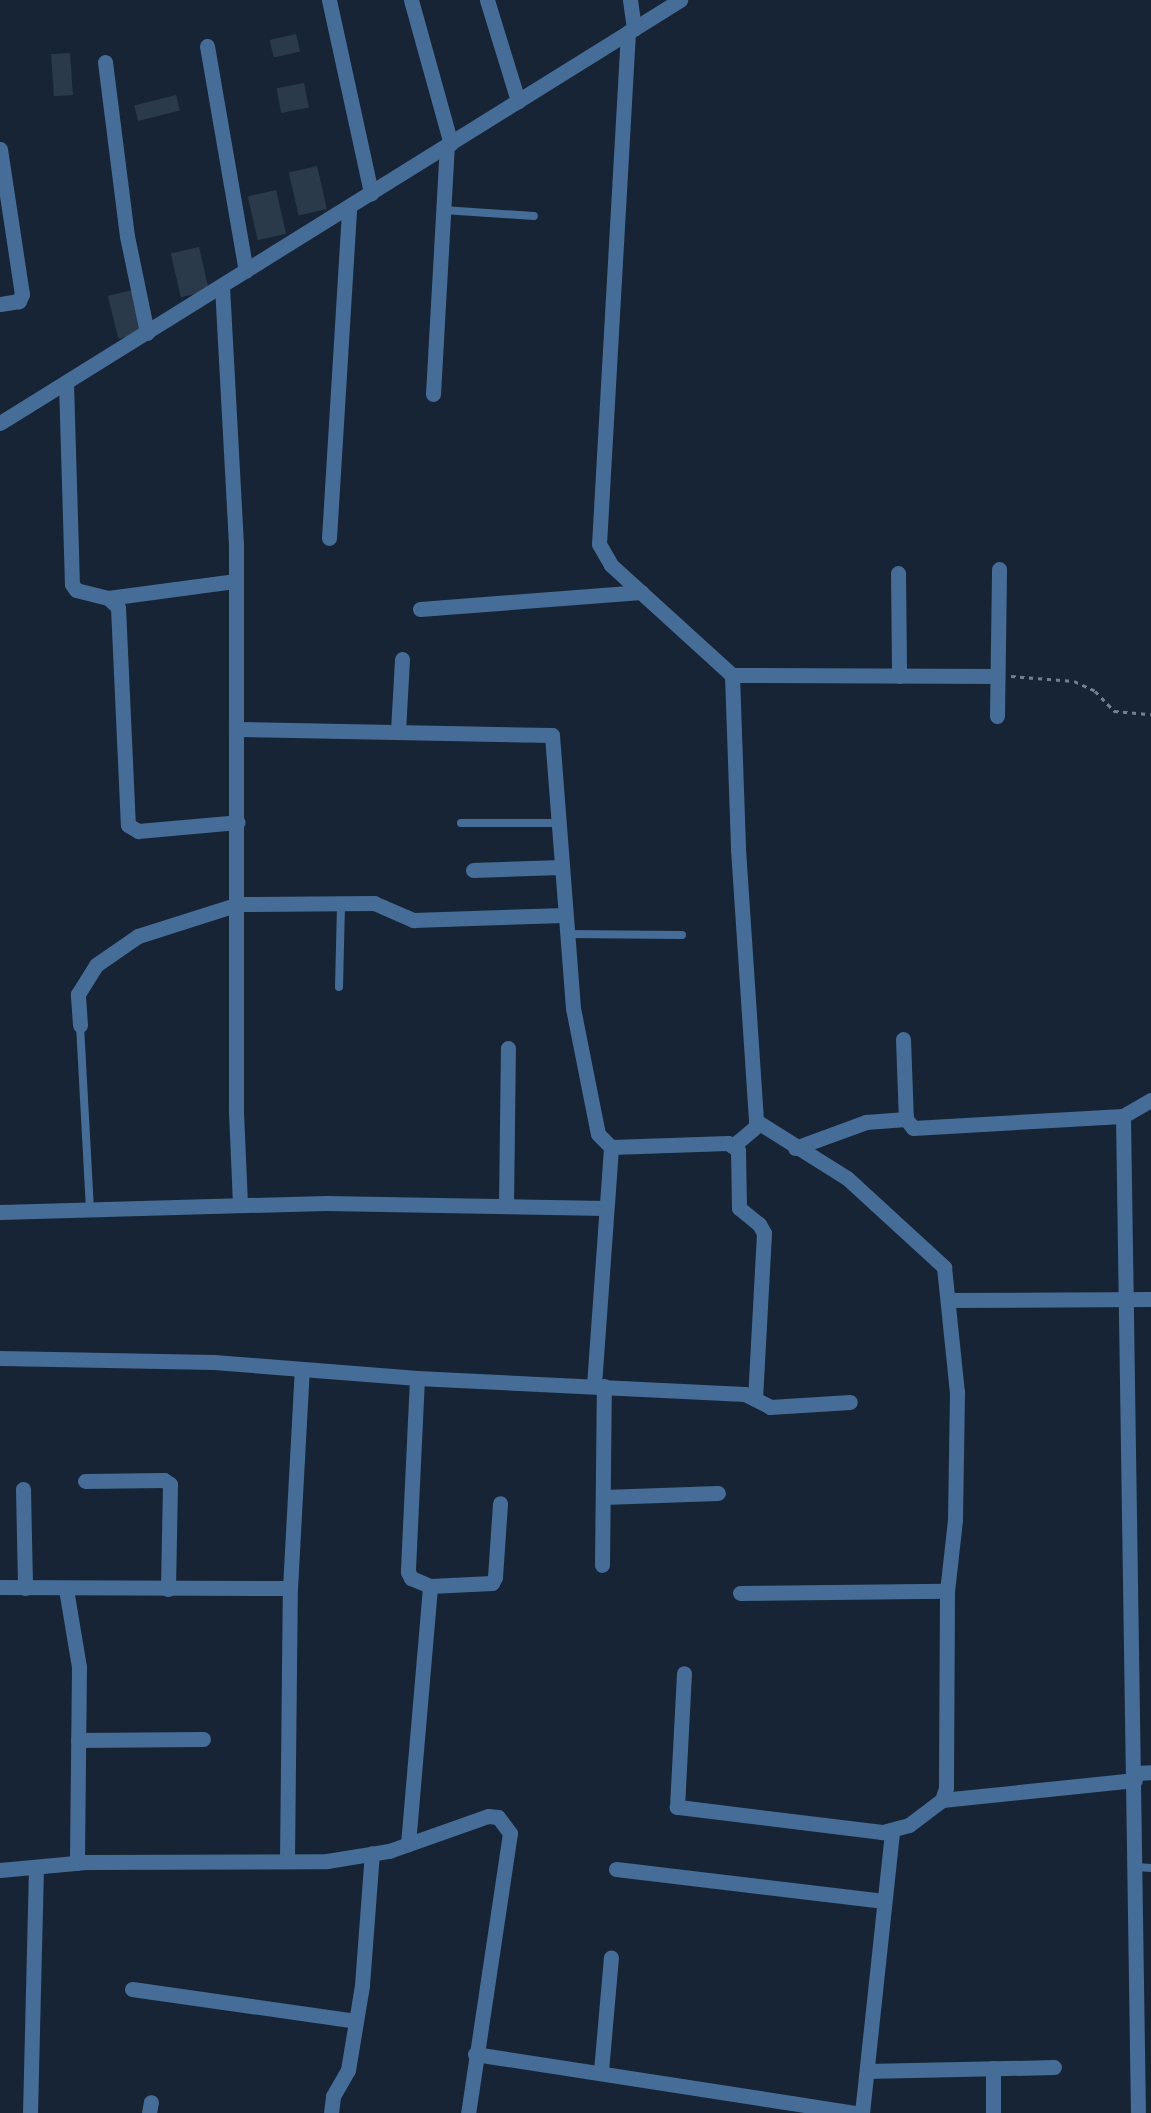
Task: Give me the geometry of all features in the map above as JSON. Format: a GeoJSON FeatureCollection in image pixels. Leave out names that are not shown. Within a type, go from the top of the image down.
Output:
{"type":"FeatureCollection","features":[{"type":"Feature","properties":{"kind":"street"},"geometry":{"type":"LineString","coordinates":[[329,0],[370,193]]}},
{"type":"Feature","properties":{"kind":"street"},"geometry":{"type":"LineString","coordinates":[[411,0],[449,145],[443,210],[434,394]]}},
{"type":"Feature","properties":{"kind":"street"},"geometry":{"type":"LineString","coordinates":[[487,0],[518,101]]}},
{"type":"Feature","properties":{"kind":"street"},"geometry":{"type":"LineString","coordinates":[[630,0],[631,30],[598,530],[604,556],[732,675],[997,676]]}},
{"type":"Feature","properties":{"kind":"street"},"geometry":{"type":"LineString","coordinates":[[0,423],[680,0]]}},
{"type":"Feature","properties":{"kind":"street"},"geometry":{"type":"LineString","coordinates":[[207,46],[246,271]]}},
{"type":"Feature","properties":{"kind":"street"},"geometry":{"type":"LineString","coordinates":[[105,62],[127,236],[147,333]]}},
{"type":"Feature","properties":{"kind":"street"},"geometry":{"type":"LineString","coordinates":[[0,149],[22,294],[19,301],[0,304]]}},
{"type":"Feature","properties":{"kind":"street"},"geometry":{"type":"LineString","coordinates":[[329,538],[349,207]]}},
{"type":"Feature","properties":{"kind":"street"},"geometry":{"type":"LineString","coordinates":[[222,286],[236,581],[239,904],[236,1112],[240,1205]]}},
{"type":"Feature","properties":{"kind":"street"},"geometry":{"type":"LineString","coordinates":[[66,383],[72,584],[82,593],[108,598],[236,581]]}},
{"type":"Feature","properties":{"kind":"street"},"geometry":{"type":"LineString","coordinates":[[997,716],[999,569]]}},
{"type":"Feature","properties":{"kind":"street"},"geometry":{"type":"LineString","coordinates":[[898,573],[899,676]]}},
{"type":"Feature","properties":{"kind":"street"},"geometry":{"type":"LineString","coordinates":[[420,609],[641,592]]}},
{"type":"Feature","properties":{"kind":"street"},"geometry":{"type":"LineString","coordinates":[[108,598],[118,608],[120,618],[128,825],[138,831],[238,822]]}},
{"type":"Feature","properties":{"kind":"street"},"geometry":{"type":"LineString","coordinates":[[398,731],[402,659]]}},
{"type":"Feature","properties":{"kind":"street"},"geometry":{"type":"LineString","coordinates":[[684,1673],[677,1807],[892,1831],[927,1815],[942,1800],[946,1788],[947,1592],[955,1520],[957,1392],[944,1267],[937,1258],[847,1178],[759,1125],[753,1113],[732,675]]}},
{"type":"Feature","properties":{"kind":"street"},"geometry":{"type":"LineString","coordinates":[[237,729],[552,735],[573,1008],[598,1134],[610,1147],[599,1386],[603,1497],[602,1565]]}},
{"type":"Feature","properties":{"kind":"street"},"geometry":{"type":"LineString","coordinates":[[473,870],[561,867]]}},
{"type":"Feature","properties":{"kind":"street"},"geometry":{"type":"LineString","coordinates":[[80,1025],[78,994],[96,965],[138,936],[239,904],[379,904],[413,920],[565,915]]}},
{"type":"Feature","properties":{"kind":"street"},"geometry":{"type":"LineString","coordinates":[[903,1039],[906,1119],[913,1128],[1123,1116],[1151,1100]]}},
{"type":"Feature","properties":{"kind":"street"},"geometry":{"type":"LineString","coordinates":[[506,1206],[508,1048]]}},
{"type":"Feature","properties":{"kind":"street"},"geometry":{"type":"LineString","coordinates":[[1123,1116],[1134,1777],[1143,1868],[1138,2113]]}},
{"type":"Feature","properties":{"kind":"street"},"geometry":{"type":"LineString","coordinates":[[795,1148],[866,1122],[906,1119]]}},
{"type":"Feature","properties":{"kind":"street"},"geometry":{"type":"LineString","coordinates":[[610,1147],[734,1145],[759,1125]]}},
{"type":"Feature","properties":{"kind":"street"},"geometry":{"type":"LineString","coordinates":[[734,1145],[738,1150],[739,1208],[759,1224],[764,1233],[755,1399]]}},
{"type":"Feature","properties":{"kind":"street"},"geometry":{"type":"LineString","coordinates":[[0,1212],[240,1205],[606,1208]]}},
{"type":"Feature","properties":{"kind":"street"},"geometry":{"type":"LineString","coordinates":[[948,1300],[1151,1299]]}},
{"type":"Feature","properties":{"kind":"street"},"geometry":{"type":"LineString","coordinates":[[0,1358],[214,1362],[417,1378],[744,1394],[770,1407],[850,1402]]}},
{"type":"Feature","properties":{"kind":"street"},"geometry":{"type":"LineString","coordinates":[[287,1860],[290,1588],[302,1369]]}},
{"type":"Feature","properties":{"kind":"street"},"geometry":{"type":"LineString","coordinates":[[417,1378],[408,1572],[416,1582],[430,1586],[492,1583],[495,1577],[500,1503]]}},
{"type":"Feature","properties":{"kind":"street"},"geometry":{"type":"LineString","coordinates":[[85,1481],[164,1480],[170,1484],[168,1588]]}},
{"type":"Feature","properties":{"kind":"street"},"geometry":{"type":"LineString","coordinates":[[23,1489],[25,1588]]}},
{"type":"Feature","properties":{"kind":"street"},"geometry":{"type":"LineString","coordinates":[[603,1497],[718,1493]]}},
{"type":"Feature","properties":{"kind":"street"},"geometry":{"type":"LineString","coordinates":[[408,1844],[430,1586]]}},
{"type":"Feature","properties":{"kind":"street"},"geometry":{"type":"LineString","coordinates":[[0,1587],[290,1588]]}},
{"type":"Feature","properties":{"kind":"street"},"geometry":{"type":"LineString","coordinates":[[66,1589],[79,1667],[77,1863]]}},
{"type":"Feature","properties":{"kind":"street"},"geometry":{"type":"LineString","coordinates":[[740,1593],[947,1592]]}},
{"type":"Feature","properties":{"kind":"street"},"geometry":{"type":"LineString","coordinates":[[78,1740],[203,1739]]}},
{"type":"Feature","properties":{"kind":"street"},"geometry":{"type":"LineString","coordinates":[[942,1800],[1134,1777],[1151,1772]]}},
{"type":"Feature","properties":{"kind":"street"},"geometry":{"type":"LineString","coordinates":[[0,1870],[77,1863],[327,1861],[408,1844],[488,1816],[498,1817],[508,1828],[468,2113]]}},
{"type":"Feature","properties":{"kind":"street"},"geometry":{"type":"LineString","coordinates":[[862,2113],[892,1831]]}},
{"type":"Feature","properties":{"kind":"street"},"geometry":{"type":"LineString","coordinates":[[331,2113],[333,2096],[348,2070],[356,2020],[372,1853]]}},
{"type":"Feature","properties":{"kind":"street"},"geometry":{"type":"LineString","coordinates":[[30,2113],[36,1867]]}},
{"type":"Feature","properties":{"kind":"street"},"geometry":{"type":"LineString","coordinates":[[616,1869],[884,1901]]}},
{"type":"Feature","properties":{"kind":"street"},"geometry":{"type":"LineString","coordinates":[[601,2071],[611,1957]]}},
{"type":"Feature","properties":{"kind":"street"},"geometry":{"type":"LineString","coordinates":[[132,1989],[356,2020]]}},
{"type":"Feature","properties":{"kind":"street"},"geometry":{"type":"LineString","coordinates":[[475,2054],[601,2071],[856,2113]]}},
{"type":"Feature","properties":{"kind":"street"},"geometry":{"type":"LineString","coordinates":[[867,2071],[1054,2067]]}},
{"type":"Feature","properties":{"kind":"street"},"geometry":{"type":"LineString","coordinates":[[993,2068],[993,2113]]}},
{"type":"Feature","properties":{"kind":"lane"},"geometry":{"type":"LineString","coordinates":[[443,210],[534,216]]}},
{"type":"Feature","properties":{"kind":"lane"},"geometry":{"type":"LineString","coordinates":[[461,824],[558,823]]}},
{"type":"Feature","properties":{"kind":"lane"},"geometry":{"type":"LineString","coordinates":[[339,987],[341,904]]}},
{"type":"Feature","properties":{"kind":"lane"},"geometry":{"type":"LineString","coordinates":[[567,934],[682,935]]}},
{"type":"Feature","properties":{"kind":"lane"},"geometry":{"type":"LineString","coordinates":[[80,1025],[90,1210]]}},
{"type":"Feature","properties":{"kind":"path"},"geometry":{"type":"LineString","coordinates":[[997,676],[1074,681],[1095,691],[1114,711],[1151,714]]}},
{"type":"Feature","properties":{"kind":"building"},"geometry":{"type":"Polygon","coordinates":[[[296,34],[300,52],[274,58],[270,40],[296,34]]]}},
{"type":"Feature","properties":{"kind":"building"},"geometry":{"type":"Polygon","coordinates":[[[70,53],[73,95],[54,96],[51,54],[70,53]]]}},
{"type":"Feature","properties":{"kind":"building"},"geometry":{"type":"Polygon","coordinates":[[[304,83],[309,108],[281,113],[277,88],[304,83]]]}},
{"type":"Feature","properties":{"kind":"building"},"geometry":{"type":"Polygon","coordinates":[[[176,95],[180,111],[138,121],[134,105],[176,95]]]}},
{"type":"Feature","properties":{"kind":"building"},"geometry":{"type":"Polygon","coordinates":[[[317,166],[327,209],[299,215],[289,173],[317,166]]]}},
{"type":"Feature","properties":{"kind":"building"},"geometry":{"type":"Polygon","coordinates":[[[276,190],[286,234],[258,240],[248,197],[276,190]]]}},
{"type":"Feature","properties":{"kind":"building"},"geometry":{"type":"Polygon","coordinates":[[[199,247],[209,291],[181,297],[171,254],[199,247]]]}},
{"type":"Feature","properties":{"kind":"building"},"geometry":{"type":"Polygon","coordinates":[[[136,289],[147,332],[119,339],[108,296],[136,289]]]}}]}
